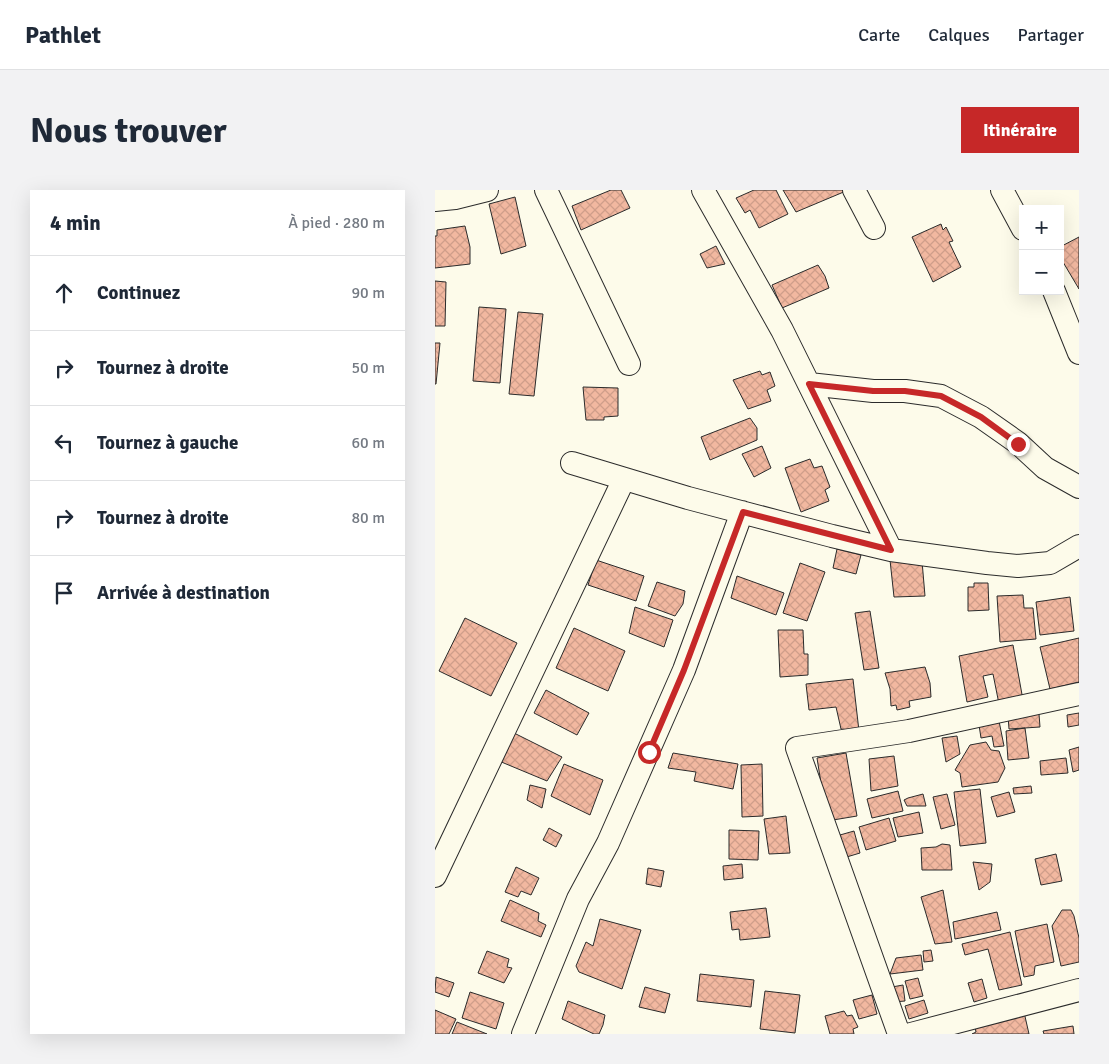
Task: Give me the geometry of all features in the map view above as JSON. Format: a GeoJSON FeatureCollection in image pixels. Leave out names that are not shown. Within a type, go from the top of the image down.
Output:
{"type":"FeatureCollection","features":[{"type":"Feature","properties":{"kind":"street"},"geometry":{"type":"LineString","coordinates":[[435,200],[455,198],[487,190]]}},
{"type":"Feature","properties":{"kind":"street"},"geometry":{"type":"LineString","coordinates":[[546,190],[629,364]]}},
{"type":"Feature","properties":{"kind":"street"},"geometry":{"type":"LineString","coordinates":[[703,190],[782,330],[891,550]]}},
{"type":"Feature","properties":{"kind":"street"},"geometry":{"type":"LineString","coordinates":[[854,190],[874,228]]}},
{"type":"Feature","properties":{"kind":"street"},"geometry":{"type":"LineString","coordinates":[[1002,190],[1019,222]]}},
{"type":"Feature","properties":{"kind":"street"},"geometry":{"type":"LineString","coordinates":[[1056,295],[1079,353]]}},
{"type":"Feature","properties":{"kind":"street"},"geometry":{"type":"LineString","coordinates":[[809,384],[873,391],[905,391],[941,396],[981,417],[1018,444],[1045,468],[1079,486]]}},
{"type":"Feature","properties":{"kind":"street"},"geometry":{"type":"LineString","coordinates":[[572,462],[624,479],[743,512],[891,550],[1018,566],[1050,563],[1079,546]]}},
{"type":"Feature","properties":{"kind":"street"},"geometry":{"type":"LineString","coordinates":[[435,876],[624,479]]}},
{"type":"Feature","properties":{"kind":"street"},"geometry":{"type":"LineString","coordinates":[[523,1034],[578,899],[608,843],[684,670],[743,512]]}},
{"type":"Feature","properties":{"kind":"street"},"geometry":{"type":"LineString","coordinates":[[899,1034],[797,748],[909,731],[1079,694]]}},
{"type":"Feature","properties":{"kind":"street"},"geometry":{"type":"LineString","coordinates":[[911,1034],[1079,990]]}},
{"type":"Feature","properties":{"kind":"building"},"geometry":{"type":"Polygon","coordinates":[[[611,190],[621,190],[630,208],[581,230],[572,206],[611,190]]]}},
{"type":"Feature","properties":{"kind":"building"},"geometry":{"type":"Polygon","coordinates":[[[754,190],[776,190],[788,214],[759,228],[750,210],[745,213],[736,198],[754,190]]]}},
{"type":"Feature","properties":{"kind":"building"},"geometry":{"type":"Polygon","coordinates":[[[783,190],[846,190],[846,191],[796,212],[783,190]]]}},
{"type":"Feature","properties":{"kind":"building"},"geometry":{"type":"Polygon","coordinates":[[[515,197],[526,246],[501,254],[489,204],[515,197]]]}},
{"type":"Feature","properties":{"kind":"building"},"geometry":{"type":"Polygon","coordinates":[[[941,224],[943,230],[946,227],[953,241],[949,242],[961,267],[933,282],[912,237],[941,224]]]}},
{"type":"Feature","properties":{"kind":"building"},"geometry":{"type":"Polygon","coordinates":[[[465,226],[470,247],[470,264],[435,268],[435,236],[437,236],[437,230],[465,226]]]}},
{"type":"Feature","properties":{"kind":"building"},"geometry":{"type":"Polygon","coordinates":[[[1079,237],[1079,289],[1064,264],[1064,245],[1079,237]]]}},
{"type":"Feature","properties":{"kind":"building"},"geometry":{"type":"Polygon","coordinates":[[[716,246],[725,264],[707,268],[700,254],[716,246]]]}},
{"type":"Feature","properties":{"kind":"building"},"geometry":{"type":"Polygon","coordinates":[[[818,265],[825,276],[829,288],[782,308],[772,285],[818,265]]]}},
{"type":"Feature","properties":{"kind":"building"},"geometry":{"type":"Polygon","coordinates":[[[435,281],[446,282],[445,326],[435,326],[435,281]]]}},
{"type":"Feature","properties":{"kind":"building"},"geometry":{"type":"Polygon","coordinates":[[[479,307],[506,309],[500,383],[473,381],[479,307]]]}},
{"type":"Feature","properties":{"kind":"building"},"geometry":{"type":"Polygon","coordinates":[[[518,312],[543,314],[534,396],[509,394],[518,312]]]}},
{"type":"Feature","properties":{"kind":"building"},"geometry":{"type":"Polygon","coordinates":[[[435,343],[440,343],[436,384],[435,384],[435,343]]]}},
{"type":"Feature","properties":{"kind":"building"},"geometry":{"type":"Polygon","coordinates":[[[760,371],[762,375],[770,372],[775,386],[767,390],[771,401],[748,409],[733,380],[760,371]]]}},
{"type":"Feature","properties":{"kind":"building"},"geometry":{"type":"Polygon","coordinates":[[[583,387],[618,388],[618,416],[604,417],[604,420],[586,420],[583,387]]]}},
{"type":"Feature","properties":{"kind":"building"},"geometry":{"type":"Polygon","coordinates":[[[750,418],[757,428],[757,440],[710,460],[701,437],[750,418]]]}},
{"type":"Feature","properties":{"kind":"building"},"geometry":{"type":"Polygon","coordinates":[[[762,446],[771,468],[754,477],[742,454],[762,446]]]}},
{"type":"Feature","properties":{"kind":"building"},"geometry":{"type":"Polygon","coordinates":[[[810,459],[814,468],[822,466],[830,487],[825,490],[829,501],[801,512],[785,468],[810,459]]]}},
{"type":"Feature","properties":{"kind":"building"},"geometry":{"type":"Polygon","coordinates":[[[837,549],[861,555],[856,574],[833,568],[837,549]]]}},
{"type":"Feature","properties":{"kind":"building"},"geometry":{"type":"Polygon","coordinates":[[[596,560],[644,576],[636,601],[588,585],[596,560]]]}},
{"type":"Feature","properties":{"kind":"building"},"geometry":{"type":"Polygon","coordinates":[[[890,560],[922,561],[925,596],[894,597],[890,560]]]}},
{"type":"Feature","properties":{"kind":"building"},"geometry":{"type":"Polygon","coordinates":[[[800,563],[825,572],[807,621],[783,613],[800,563]]]}},
{"type":"Feature","properties":{"kind":"building"},"geometry":{"type":"Polygon","coordinates":[[[737,576],[784,593],[776,615],[731,598],[737,576]]]}},
{"type":"Feature","properties":{"kind":"building"},"geometry":{"type":"Polygon","coordinates":[[[657,582],[685,591],[683,604],[675,616],[648,606],[657,582]]]}},
{"type":"Feature","properties":{"kind":"building"},"geometry":{"type":"Polygon","coordinates":[[[974,583],[988,583],[989,610],[968,611],[968,587],[974,587],[974,583]]]}},
{"type":"Feature","properties":{"kind":"building"},"geometry":{"type":"Polygon","coordinates":[[[1023,595],[1024,608],[1033,608],[1036,639],[1000,642],[997,596],[1023,595]]]}},
{"type":"Feature","properties":{"kind":"building"},"geometry":{"type":"Polygon","coordinates":[[[1070,597],[1074,631],[1040,635],[1036,602],[1070,597]]]}},
{"type":"Feature","properties":{"kind":"building"},"geometry":{"type":"Polygon","coordinates":[[[635,607],[673,620],[664,647],[629,633],[635,607]]]}},
{"type":"Feature","properties":{"kind":"building"},"geometry":{"type":"Polygon","coordinates":[[[870,611],[879,668],[864,670],[855,613],[870,611]]]}},
{"type":"Feature","properties":{"kind":"building"},"geometry":{"type":"Polygon","coordinates":[[[465,618],[517,643],[491,696],[439,671],[465,618]]]}},
{"type":"Feature","properties":{"kind":"building"},"geometry":{"type":"Polygon","coordinates":[[[574,628],[625,651],[608,691],[556,668],[574,628]]]}},
{"type":"Feature","properties":{"kind":"building"},"geometry":{"type":"Polygon","coordinates":[[[778,630],[803,630],[804,654],[808,654],[808,675],[780,677],[778,630]]]}},
{"type":"Feature","properties":{"kind":"building"},"geometry":{"type":"Polygon","coordinates":[[[1079,638],[1079,682],[1050,689],[1040,647],[1079,638]]]}},
{"type":"Feature","properties":{"kind":"building"},"geometry":{"type":"Polygon","coordinates":[[[1013,645],[1023,700],[999,704],[993,674],[983,676],[988,697],[967,702],[959,656],[1013,645]]]}},
{"type":"Feature","properties":{"kind":"building"},"geometry":{"type":"Polygon","coordinates":[[[925,667],[930,683],[931,697],[909,701],[910,707],[897,710],[896,705],[891,706],[890,689],[885,673],[925,667]]]}},
{"type":"Feature","properties":{"kind":"building"},"geometry":{"type":"Polygon","coordinates":[[[853,679],[859,731],[841,729],[836,707],[809,710],[806,684],[853,679]]]}},
{"type":"Feature","properties":{"kind":"building"},"geometry":{"type":"Polygon","coordinates":[[[546,690],[589,713],[577,735],[534,713],[546,690]]]}},
{"type":"Feature","properties":{"kind":"building"},"geometry":{"type":"Polygon","coordinates":[[[1079,713],[1079,725],[1068,727],[1067,715],[1079,713]]]}},
{"type":"Feature","properties":{"kind":"building"},"geometry":{"type":"Polygon","coordinates":[[[1039,714],[1040,727],[1009,729],[1008,716],[1039,714]]]}},
{"type":"Feature","properties":{"kind":"building"},"geometry":{"type":"Polygon","coordinates":[[[999,721],[1004,746],[994,747],[992,736],[981,738],[979,725],[999,721]]]}},
{"type":"Feature","properties":{"kind":"building"},"geometry":{"type":"Polygon","coordinates":[[[1025,728],[1029,758],[1008,760],[1006,731],[1025,728]]]}},
{"type":"Feature","properties":{"kind":"building"},"geometry":{"type":"Polygon","coordinates":[[[512,732],[562,757],[547,781],[499,761],[512,732]]]}},
{"type":"Feature","properties":{"kind":"building"},"geometry":{"type":"Polygon","coordinates":[[[957,736],[960,754],[946,762],[942,738],[957,736]]]}},
{"type":"Feature","properties":{"kind":"building"},"geometry":{"type":"Polygon","coordinates":[[[986,742],[991,750],[999,751],[1005,768],[998,782],[962,787],[960,773],[955,770],[970,745],[986,742]]]}},
{"type":"Feature","properties":{"kind":"building"},"geometry":{"type":"Polygon","coordinates":[[[1079,747],[1079,770],[1073,772],[1069,750],[1079,747]]]}},
{"type":"Feature","properties":{"kind":"building"},"geometry":{"type":"Polygon","coordinates":[[[673,753],[738,764],[733,789],[694,781],[696,772],[668,768],[673,753]]]}},
{"type":"Feature","properties":{"kind":"building"},"geometry":{"type":"Polygon","coordinates":[[[846,753],[857,816],[827,821],[817,758],[846,753]]]}},
{"type":"Feature","properties":{"kind":"building"},"geometry":{"type":"Polygon","coordinates":[[[894,756],[898,786],[871,791],[869,759],[894,756]]]}},
{"type":"Feature","properties":{"kind":"building"},"geometry":{"type":"Polygon","coordinates":[[[1066,758],[1068,773],[1041,775],[1040,761],[1066,758]]]}},
{"type":"Feature","properties":{"kind":"building"},"geometry":{"type":"Polygon","coordinates":[[[564,764],[603,780],[590,815],[551,796],[564,764]]]}},
{"type":"Feature","properties":{"kind":"building"},"geometry":{"type":"Polygon","coordinates":[[[762,764],[763,816],[742,817],[741,765],[762,764]]]}},
{"type":"Feature","properties":{"kind":"building"},"geometry":{"type":"Polygon","coordinates":[[[530,785],[546,789],[542,808],[527,800],[530,785]]]}},
{"type":"Feature","properties":{"kind":"building"},"geometry":{"type":"Polygon","coordinates":[[[1031,786],[1032,793],[1014,794],[1013,788],[1031,786]]]}},
{"type":"Feature","properties":{"kind":"building"},"geometry":{"type":"Polygon","coordinates":[[[980,789],[986,843],[960,846],[954,792],[980,789]]]}},
{"type":"Feature","properties":{"kind":"building"},"geometry":{"type":"Polygon","coordinates":[[[898,791],[903,811],[872,818],[867,799],[898,791]]]}},
{"type":"Feature","properties":{"kind":"building"},"geometry":{"type":"Polygon","coordinates":[[[1009,792],[1015,812],[997,817],[991,797],[1009,792]]]}},
{"type":"Feature","properties":{"kind":"building"},"geometry":{"type":"Polygon","coordinates":[[[923,794],[926,806],[907,806],[904,800],[923,794]]]}},
{"type":"Feature","properties":{"kind":"building"},"geometry":{"type":"Polygon","coordinates":[[[947,794],[955,825],[941,829],[933,797],[947,794]]]}},
{"type":"Feature","properties":{"kind":"building"},"geometry":{"type":"Polygon","coordinates":[[[919,812],[923,833],[898,837],[893,818],[919,812]]]}},
{"type":"Feature","properties":{"kind":"building"},"geometry":{"type":"Polygon","coordinates":[[[786,816],[790,853],[769,854],[764,819],[786,816]]]}},
{"type":"Feature","properties":{"kind":"building"},"geometry":{"type":"Polygon","coordinates":[[[889,818],[896,841],[866,850],[859,827],[889,818]]]}},
{"type":"Feature","properties":{"kind":"building"},"geometry":{"type":"Polygon","coordinates":[[[549,828],[562,835],[556,847],[543,840],[549,828]]]}},
{"type":"Feature","properties":{"kind":"building"},"geometry":{"type":"Polygon","coordinates":[[[729,830],[759,831],[758,860],[729,859],[729,830]]]}},
{"type":"Feature","properties":{"kind":"building"},"geometry":{"type":"Polygon","coordinates":[[[854,831],[860,853],[840,859],[833,837],[854,831]]]}},
{"type":"Feature","properties":{"kind":"building"},"geometry":{"type":"Polygon","coordinates":[[[942,844],[950,845],[952,870],[922,870],[921,848],[936,847],[942,844]]]}},
{"type":"Feature","properties":{"kind":"building"},"geometry":{"type":"Polygon","coordinates":[[[1056,854],[1062,881],[1041,885],[1035,859],[1056,854]]]}},
{"type":"Feature","properties":{"kind":"building"},"geometry":{"type":"Polygon","coordinates":[[[973,862],[992,864],[990,882],[979,890],[973,862]]]}},
{"type":"Feature","properties":{"kind":"building"},"geometry":{"type":"Polygon","coordinates":[[[742,864],[743,878],[724,880],[723,866],[742,864]]]}},
{"type":"Feature","properties":{"kind":"building"},"geometry":{"type":"Polygon","coordinates":[[[516,867],[539,878],[531,895],[521,891],[518,897],[505,892],[516,867]]]}},
{"type":"Feature","properties":{"kind":"building"},"geometry":{"type":"Polygon","coordinates":[[[648,868],[664,871],[661,887],[646,884],[648,868]]]}},
{"type":"Feature","properties":{"kind":"building"},"geometry":{"type":"Polygon","coordinates":[[[943,890],[952,942],[935,944],[921,897],[943,890]]]}},
{"type":"Feature","properties":{"kind":"building"},"geometry":{"type":"Polygon","coordinates":[[[510,900],[539,913],[538,921],[546,925],[541,937],[501,921],[510,900]]]}},
{"type":"Feature","properties":{"kind":"building"},"geometry":{"type":"Polygon","coordinates":[[[766,908],[770,937],[740,940],[739,929],[732,930],[730,912],[766,908]]]}},
{"type":"Feature","properties":{"kind":"building"},"geometry":{"type":"Polygon","coordinates":[[[1062,910],[1071,910],[1074,916],[1079,938],[1079,962],[1061,966],[1052,926],[1062,910]]]}},
{"type":"Feature","properties":{"kind":"building"},"geometry":{"type":"Polygon","coordinates":[[[997,912],[1001,930],[955,939],[953,922],[997,912]]]}},
{"type":"Feature","properties":{"kind":"building"},"geometry":{"type":"Polygon","coordinates":[[[600,919],[641,930],[622,989],[579,972],[576,966],[586,942],[593,946],[600,919]]]}},
{"type":"Feature","properties":{"kind":"building"},"geometry":{"type":"Polygon","coordinates":[[[1047,924],[1054,962],[1035,966],[1034,975],[1024,977],[1015,931],[1047,924]]]}},
{"type":"Feature","properties":{"kind":"building"},"geometry":{"type":"Polygon","coordinates":[[[1010,932],[1022,985],[999,990],[988,949],[965,955],[962,944],[1010,932]]]}},
{"type":"Feature","properties":{"kind":"building"},"geometry":{"type":"Polygon","coordinates":[[[931,950],[933,961],[924,962],[923,951],[931,950]]]}},
{"type":"Feature","properties":{"kind":"building"},"geometry":{"type":"Polygon","coordinates":[[[487,951],[509,959],[507,967],[512,968],[504,983],[478,973],[487,951]]]}},
{"type":"Feature","properties":{"kind":"building"},"geometry":{"type":"Polygon","coordinates":[[[921,955],[923,970],[890,974],[896,958],[921,955]]]}},
{"type":"Feature","properties":{"kind":"building"},"geometry":{"type":"Polygon","coordinates":[[[700,974],[754,980],[751,1007],[697,1001],[700,974]]]}},
{"type":"Feature","properties":{"kind":"building"},"geometry":{"type":"Polygon","coordinates":[[[436,977],[454,983],[449,997],[435,992],[436,977]]]}},
{"type":"Feature","properties":{"kind":"building"},"geometry":{"type":"Polygon","coordinates":[[[918,978],[923,996],[910,999],[905,981],[918,978]]]}},
{"type":"Feature","properties":{"kind":"building"},"geometry":{"type":"Polygon","coordinates":[[[982,979],[987,998],[974,1002],[968,983],[982,979]]]}},
{"type":"Feature","properties":{"kind":"building"},"geometry":{"type":"Polygon","coordinates":[[[903,985],[905,1001],[893,1002],[892,987],[903,985]]]}},
{"type":"Feature","properties":{"kind":"building"},"geometry":{"type":"Polygon","coordinates":[[[645,987],[670,994],[665,1013],[639,1007],[645,987]]]}},
{"type":"Feature","properties":{"kind":"building"},"geometry":{"type":"Polygon","coordinates":[[[765,991],[800,995],[795,1033],[760,1029],[765,991]]]}},
{"type":"Feature","properties":{"kind":"building"},"geometry":{"type":"Polygon","coordinates":[[[470,992],[504,1003],[496,1029],[462,1018],[470,992]]]}},
{"type":"Feature","properties":{"kind":"building"},"geometry":{"type":"Polygon","coordinates":[[[872,995],[877,1014],[859,1019],[853,1000],[872,995]]]}},
{"type":"Feature","properties":{"kind":"building"},"geometry":{"type":"Polygon","coordinates":[[[924,1000],[928,1013],[909,1019],[905,1006],[924,1000]]]}},
{"type":"Feature","properties":{"kind":"building"},"geometry":{"type":"Polygon","coordinates":[[[568,1001],[605,1015],[599,1034],[594,1034],[562,1019],[568,1001]]]}},
{"type":"Feature","properties":{"kind":"building"},"geometry":{"type":"Polygon","coordinates":[[[435,1010],[456,1019],[449,1034],[435,1034],[435,1010]]]}},
{"type":"Feature","properties":{"kind":"building"},"geometry":{"type":"Polygon","coordinates":[[[844,1011],[847,1016],[852,1015],[858,1027],[853,1029],[854,1034],[830,1034],[825,1016],[844,1011]]]}},
{"type":"Feature","properties":{"kind":"building"},"geometry":{"type":"Polygon","coordinates":[[[1024,1012],[1029,1034],[972,1034],[976,1032],[974,1023],[1024,1012]]]}},
{"type":"Feature","properties":{"kind":"building"},"geometry":{"type":"Polygon","coordinates":[[[457,1022],[487,1034],[452,1034],[457,1022]]]}},
{"type":"Feature","properties":{"kind":"building"},"geometry":{"type":"Polygon","coordinates":[[[1073,1026],[1074,1034],[1044,1034],[1043,1031],[1073,1026]]]}},
{"type":"Feature","properties":{"kind":"route"},"geometry":{"type":"LineString","coordinates":[[649,752],[684,670],[743,512],[891,550],[809,384],[873,391],[905,391],[941,396],[981,417],[1018,444]]}}]}
